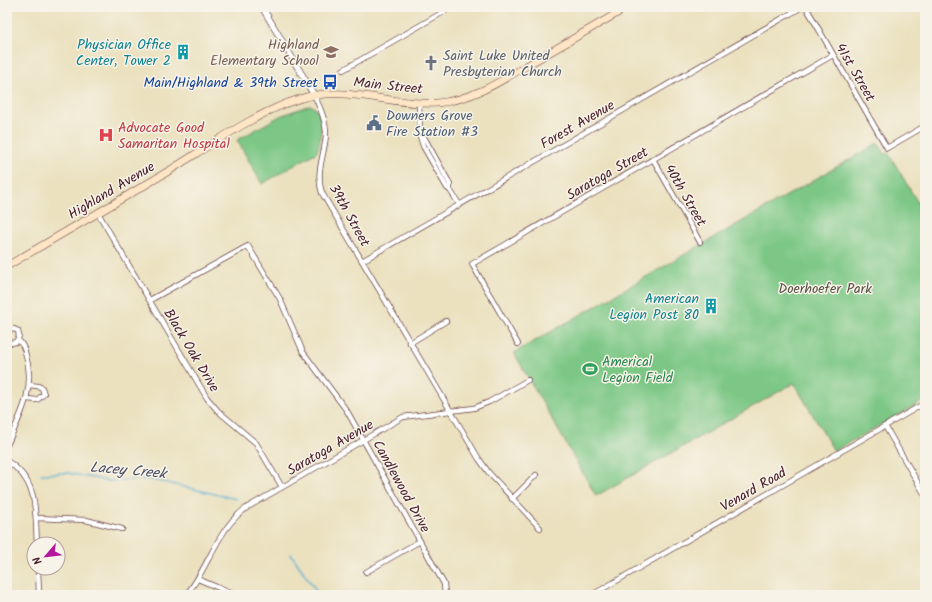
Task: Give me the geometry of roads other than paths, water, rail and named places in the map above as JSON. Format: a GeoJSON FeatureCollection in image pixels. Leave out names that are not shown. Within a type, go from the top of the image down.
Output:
{"type":"FeatureCollection","features":[{"type":"Feature","properties":{"kind":"main road","name":"Main Street"},"geometry":{"type":"LineString","coordinates":[[314,95],[344,93],[419,103],[454,100],[478,92],[628,7]]}},
{"type":"Feature","properties":{"kind":"main road","name":"Highland Avenue"},"geometry":{"type":"LineString","coordinates":[[7,266],[269,111],[292,101],[314,95]]}},
{"type":"Feature","properties":{"kind":"street","name":"39th Street"},"geometry":{"type":"LineString","coordinates":[[262,7],[321,109],[326,133],[319,167],[320,184],[328,202],[484,467],[540,528]]}},
{"type":"Feature","properties":{"kind":"street"},"geometry":{"type":"LineString","coordinates":[[344,70],[452,7]]}},
{"type":"Feature","properties":{"kind":"street","name":"Forest Avenue"},"geometry":{"type":"LineString","coordinates":[[362,261],[802,7]]}},
{"type":"Feature","properties":{"kind":"street","name":"41st Street"},"geometry":{"type":"LineString","coordinates":[[806,7],[887,148],[925,126]]}},
{"type":"Feature","properties":{"kind":"street","name":"Saratoga Street"},"geometry":{"type":"LineString","coordinates":[[518,344],[472,264],[834,55]]}},
{"type":"Feature","properties":{"kind":"street"},"geometry":{"type":"LineString","coordinates":[[419,103],[420,136],[423,146],[447,188],[459,204]]}},
{"type":"Feature","properties":{"kind":"street","name":"40th Street"},"geometry":{"type":"LineString","coordinates":[[653,159],[700,242]]}},
{"type":"Feature","properties":{"kind":"street","name":"Black Oak Drive"},"geometry":{"type":"LineString","coordinates":[[98,213],[207,398],[218,411],[256,443],[282,487]]}},
{"type":"Feature","properties":{"kind":"street","name":"Candlewood Drive"},"geometry":{"type":"LineString","coordinates":[[150,300],[248,246],[280,299],[303,352],[338,397],[363,440],[444,584],[445,595]]}},
{"type":"Feature","properties":{"kind":"street"},"geometry":{"type":"LineString","coordinates":[[410,343],[446,321]]}},
{"type":"Feature","properties":{"kind":"street"},"geometry":{"type":"LineString","coordinates":[[7,330],[12,328],[16,330],[19,336],[18,340],[28,361],[29,385],[27,399],[7,445]]}},
{"type":"Feature","properties":{"kind":"street"},"geometry":{"type":"LineString","coordinates":[[7,341],[13,343],[18,340]]}},
{"type":"Feature","properties":{"kind":"street","name":"Saratoga Avenue"},"geometry":{"type":"LineString","coordinates":[[186,595],[198,579],[230,521],[248,507],[402,418],[480,406],[528,380]]}},
{"type":"Feature","properties":{"kind":"street"},"geometry":{"type":"LineString","coordinates":[[27,399],[37,400],[44,394],[42,388],[29,385]]}},
{"type":"Feature","properties":{"kind":"street","name":"Venard Road"},"geometry":{"type":"LineString","coordinates":[[592,595],[925,403]]}},
{"type":"Feature","properties":{"kind":"street"},"geometry":{"type":"LineString","coordinates":[[885,426],[925,495]]}},
{"type":"Feature","properties":{"kind":"street"},"geometry":{"type":"LineString","coordinates":[[7,461],[18,469],[28,482],[33,493],[37,536]]}},
{"type":"Feature","properties":{"kind":"street"},"geometry":{"type":"LineString","coordinates":[[512,499],[536,475]]}},
{"type":"Feature","properties":{"kind":"street"},"geometry":{"type":"LineString","coordinates":[[36,518],[86,520],[122,530]]}},
{"type":"Feature","properties":{"kind":"street"},"geometry":{"type":"LineString","coordinates":[[366,572],[420,541]]}},
{"type":"Feature","properties":{"kind":"street"},"geometry":{"type":"LineString","coordinates":[[38,576],[39,595]]}},
{"type":"Feature","properties":{"kind":"street"},"geometry":{"type":"LineString","coordinates":[[198,579],[235,595]]}},
{"type":"Feature","properties":{"kind":"waterway","name":"Lacey Creek"},"geometry":{"type":"LineString","coordinates":[[41,474],[68,473],[108,481],[146,479],[236,499]]}},
{"type":"Feature","properties":{"kind":"waterway","name":"Lacey Creek"},"geometry":{"type":"LineString","coordinates":[[291,554],[319,595]]}},
{"type":"Feature","properties":{"kind":"place","name":"Physician Office Center, Tower 2"},"geometry":{"type":"Point","coordinates":[183,52]}},
{"type":"Feature","properties":{"kind":"place","name":"Highland Elementary School"},"geometry":{"type":"Point","coordinates":[331,52]}},
{"type":"Feature","properties":{"kind":"place","name":"Saint Luke United Presbyterian Church"},"geometry":{"type":"Point","coordinates":[431,63]}},
{"type":"Feature","properties":{"kind":"place","name":"Main/Highland & 39th Street"},"geometry":{"type":"Point","coordinates":[330,82]}},
{"type":"Feature","properties":{"kind":"place","name":"Downers Grove Fire Station #3"},"geometry":{"type":"Point","coordinates":[374,123]}},
{"type":"Feature","properties":{"kind":"place","name":"Advocate Good Samaritan Hospital"},"geometry":{"type":"Point","coordinates":[106,135]}},
{"type":"Feature","properties":{"kind":"place","name":"American Legion Post 80"},"geometry":{"type":"Point","coordinates":[711,306]}},
{"type":"Feature","properties":{"kind":"place","name":"Americal Legion Field"},"geometry":{"type":"Point","coordinates":[590,369]}},
{"type":"Feature","properties":{"kind":"park label","name":"Doerhoefer Park"},"geometry":{"type":"Point","coordinates":[825,288]}}]}
